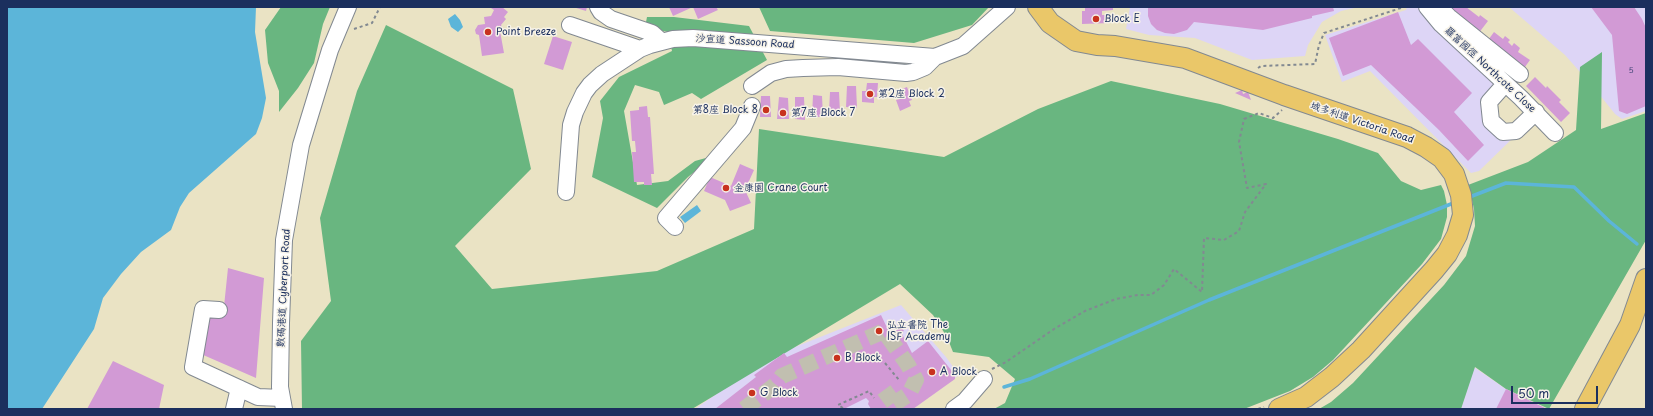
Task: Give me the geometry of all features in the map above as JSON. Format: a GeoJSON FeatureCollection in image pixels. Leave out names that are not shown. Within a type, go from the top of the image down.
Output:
{"type":"FeatureCollection","features":[{"type":"Feature","properties":{"kind":"main road","name":"域多利道 Victoria Road"},"geometry":{"type":"LineString","coordinates":[[1038,7],[1050,23],[1076,40],[1097,45],[1115,46],[1185,58],[1284,95],[1407,137],[1426,146],[1438,155],[1448,165],[1454,174],[1463,205],[1461,225],[1452,246],[1434,270],[1350,361],[1306,397],[1279,409]]}},
{"type":"Feature","properties":{"kind":"main road"},"geometry":{"type":"LineString","coordinates":[[1589,408],[1630,324],[1646,279]]}},
{"type":"Feature","properties":{"kind":"main road"},"geometry":{"type":"LineString","coordinates":[[1630,324],[1646,306]]}},
{"type":"Feature","properties":{"kind":"street","name":"數碼港道 Cyberport Road"},"geometry":{"type":"LineString","coordinates":[[285,401],[280,323],[284,240],[301,145],[330,50],[348,7]]}},
{"type":"Feature","properties":{"kind":"street"},"geometry":{"type":"LineString","coordinates":[[598,7],[601,12],[611,19],[652,33],[661,41]]}},
{"type":"Feature","properties":{"kind":"street","name":"沙宣道 Sassoon Road"},"geometry":{"type":"LineString","coordinates":[[566,192],[571,124],[579,102],[594,81],[640,49],[661,41],[693,38],[935,57],[963,46],[1007,7]]}},
{"type":"Feature","properties":{"kind":"street","name":"羅富國徑 Northcote Close"},"geometry":{"type":"LineString","coordinates":[[1427,7],[1441,24],[1536,112],[1555,133]]}},
{"type":"Feature","properties":{"kind":"street"},"geometry":{"type":"LineString","coordinates":[[1439,7],[1449,17],[1520,74]]}},
{"type":"Feature","properties":{"kind":"street"},"geometry":{"type":"LineString","coordinates":[[570,25],[640,49]]}},
{"type":"Feature","properties":{"kind":"street"},"geometry":{"type":"LineString","coordinates":[[752,86],[771,73],[786,69],[838,67],[906,73],[926,67],[935,57]]}},
{"type":"Feature","properties":{"kind":"street"},"geometry":{"type":"LineString","coordinates":[[1505,84],[1489,102],[1491,121],[1503,132],[1516,131],[1536,112]]}},
{"type":"Feature","properties":{"kind":"street"},"geometry":{"type":"LineString","coordinates":[[675,227],[666,218],[743,128],[752,106]]}},
{"type":"Feature","properties":{"kind":"street"},"geometry":{"type":"LineString","coordinates":[[219,310],[203,309],[193,367],[258,397],[285,401]]}},
{"type":"Feature","properties":{"kind":"street"},"geometry":{"type":"LineString","coordinates":[[954,409],[965,401],[987,374]]}},
{"type":"Feature","properties":{"kind":"street"},"geometry":{"type":"LineString","coordinates":[[234,409],[239,388]]}},
{"type":"Feature","properties":{"kind":"path"},"geometry":{"type":"LineString","coordinates":[[351,30],[372,23],[380,7]]}},
{"type":"Feature","properties":{"kind":"path"},"geometry":{"type":"LineString","coordinates":[[1256,70],[1260,66],[1316,64],[1319,45],[1324,33],[1404,7]]}},
{"type":"Feature","properties":{"kind":"path"},"geometry":{"type":"LineString","coordinates":[[987,374],[1054,329],[1085,311],[1116,299],[1138,295],[1151,295],[1164,285],[1174,269],[1202,292],[1204,238],[1224,240],[1239,231],[1245,212],[1266,184],[1247,188],[1239,142],[1244,120],[1260,113],[1273,118],[1284,108]]}},
{"type":"Feature","properties":{"kind":"path"},"geometry":{"type":"LineString","coordinates":[[885,363],[899,380]]}},
{"type":"Feature","properties":{"kind":"path"},"geometry":{"type":"LineString","coordinates":[[843,408],[838,405],[869,391],[874,398]]}},
{"type":"Feature","properties":{"kind":"shaded area"},"geometry":{"type":"Polygon","coordinates":[[[1130,7],[1359,7],[1341,11],[1322,22],[1308,45],[1305,56],[1252,60],[1195,38],[1149,35],[1126,29],[1130,7]]]}},
{"type":"Feature","properties":{"kind":"shaded area"},"geometry":{"type":"Polygon","coordinates":[[[1407,7],[1421,7],[1501,86],[1490,126],[1517,134],[1479,171],[1471,173],[1370,71],[1342,82],[1325,35],[1406,10],[1407,7]]]}},
{"type":"Feature","properties":{"kind":"shaded area"},"geometry":{"type":"Polygon","coordinates":[[[1509,7],[1646,7],[1646,111],[1622,119],[1615,114],[1565,55],[1509,7]]]}},
{"type":"Feature","properties":{"kind":"shaded area","name":"弘立書院 The ISF Academy"},"geometry":{"type":"Polygon","coordinates":[[[901,305],[946,357],[959,375],[913,409],[695,409],[767,358],[901,305]]]}},
{"type":"Feature","properties":{"kind":"shaded area"},"geometry":{"type":"Polygon","coordinates":[[[1474,367],[1506,389],[1547,409],[1461,409],[1474,367]]]}},
{"type":"Feature","properties":{"kind":"green space"},"geometry":{"type":"Polygon","coordinates":[[[281,7],[330,7],[323,24],[314,63],[298,88],[279,112],[279,91],[268,63],[265,30],[281,7]]]}},
{"type":"Feature","properties":{"kind":"green space"},"geometry":{"type":"Polygon","coordinates":[[[759,7],[989,7],[972,25],[914,43],[770,31],[759,7]]]}},
{"type":"Feature","properties":{"kind":"green space"},"geometry":{"type":"Polygon","coordinates":[[[647,17],[674,17],[749,26],[767,60],[701,99],[692,93],[664,105],[659,92],[635,85],[624,111],[637,185],[668,181],[695,161],[713,156],[688,177],[657,208],[592,177],[603,118],[600,101],[619,77],[672,51],[668,32],[645,27],[647,17]]]}},
{"type":"Feature","properties":{"kind":"green space"},"geometry":{"type":"Polygon","coordinates":[[[386,25],[513,89],[531,169],[455,246],[492,289],[657,271],[754,229],[759,129],[944,157],[1038,109],[1111,81],[1220,104],[1338,139],[1378,153],[1401,181],[1421,190],[1441,185],[1447,205],[1447,217],[1441,239],[1422,264],[1333,360],[1313,377],[1290,391],[1244,409],[994,409],[1005,403],[1015,379],[989,357],[953,352],[947,337],[933,315],[900,284],[692,409],[302,409],[301,341],[331,301],[320,218],[357,91],[386,25]]]}},
{"type":"Feature","properties":{"kind":"green space"},"geometry":{"type":"Polygon","coordinates":[[[1602,52],[1601,129],[1646,113],[1646,240],[1549,409],[1506,389],[1475,367],[1461,409],[1319,409],[1331,402],[1353,383],[1444,285],[1466,256],[1475,226],[1474,209],[1468,185],[1528,162],[1576,130],[1580,67],[1602,52]]]}},
{"type":"Feature","properties":{"kind":"water"},"geometry":{"type":"Polygon","coordinates":[[[7,7],[256,7],[255,32],[266,98],[262,118],[256,134],[189,193],[180,207],[171,230],[141,252],[121,274],[103,298],[94,329],[42,409],[7,409],[7,7]]]}},
{"type":"Feature","properties":{"kind":"water"},"geometry":{"type":"Polygon","coordinates":[[[455,14],[463,27],[458,32],[451,27],[448,19],[455,14]]]}},
{"type":"Feature","properties":{"kind":"water"},"geometry":{"type":"Polygon","coordinates":[[[697,205],[701,211],[685,223],[680,217],[697,205]]]}},
{"type":"Feature","properties":{"kind":"building","name":"Point Breeze"},"geometry":{"type":"Polygon","coordinates":[[[502,7],[508,12],[504,17],[506,19],[501,25],[503,29],[500,31],[504,53],[482,56],[479,35],[476,34],[475,30],[478,25],[485,24],[484,17],[491,16],[494,10],[491,8],[502,7]]]}},
{"type":"Feature","properties":{"kind":"building"},"geometry":{"type":"Polygon","coordinates":[[[573,7],[587,7],[586,11],[573,7]]]}},
{"type":"Feature","properties":{"kind":"building"},"geometry":{"type":"Polygon","coordinates":[[[669,7],[693,7],[673,16],[669,7]]]}},
{"type":"Feature","properties":{"kind":"building"},"geometry":{"type":"Polygon","coordinates":[[[693,7],[716,7],[718,10],[698,19],[693,7]]]}},
{"type":"Feature","properties":{"kind":"building","name":"Block E"},"geometry":{"type":"Polygon","coordinates":[[[1085,7],[1113,7],[1113,10],[1102,11],[1102,15],[1110,15],[1110,23],[1082,24],[1082,11],[1085,11],[1085,7]]]}},
{"type":"Feature","properties":{"kind":"building"},"geometry":{"type":"Polygon","coordinates":[[[1148,7],[1333,7],[1334,11],[1263,30],[1194,22],[1187,30],[1174,34],[1157,30],[1151,24],[1148,16],[1148,7]]]}},
{"type":"Feature","properties":{"kind":"building"},"geometry":{"type":"Polygon","coordinates":[[[1452,7],[1466,7],[1479,17],[1480,15],[1488,21],[1478,34],[1449,12],[1452,7]]]}},
{"type":"Feature","properties":{"kind":"building"},"geometry":{"type":"Polygon","coordinates":[[[1591,7],[1634,7],[1642,19],[1646,28],[1646,106],[1627,114],[1619,111],[1612,35],[1591,7]]]}},
{"type":"Feature","properties":{"kind":"building"},"geometry":{"type":"Polygon","coordinates":[[[1398,12],[1411,45],[1418,39],[1472,93],[1454,112],[1484,145],[1468,161],[1439,130],[1371,65],[1343,76],[1329,38],[1398,12]]]}},
{"type":"Feature","properties":{"kind":"building"},"geometry":{"type":"Polygon","coordinates":[[[1494,32],[1503,39],[1505,36],[1510,40],[1508,42],[1512,46],[1514,43],[1520,48],[1518,52],[1530,60],[1522,71],[1486,43],[1494,32]]]}},
{"type":"Feature","properties":{"kind":"building"},"geometry":{"type":"Polygon","coordinates":[[[553,36],[572,42],[563,70],[544,64],[553,36]]]}},
{"type":"Feature","properties":{"kind":"building"},"geometry":{"type":"Polygon","coordinates":[[[1535,77],[1546,88],[1547,86],[1561,100],[1559,102],[1570,113],[1561,122],[1526,86],[1535,77]]]}},
{"type":"Feature","properties":{"kind":"building","name":"第2座 Block 2"},"geometry":{"type":"Polygon","coordinates":[[[867,83],[878,83],[877,97],[874,97],[874,103],[862,102],[862,91],[866,91],[867,83]]]}},
{"type":"Feature","properties":{"kind":"building"},"geometry":{"type":"Polygon","coordinates":[[[847,86],[856,86],[857,108],[846,107],[847,86]]]}},
{"type":"Feature","properties":{"kind":"building"},"geometry":{"type":"Polygon","coordinates":[[[907,87],[912,100],[909,101],[911,106],[900,111],[896,100],[900,99],[897,91],[907,87]]]}},
{"type":"Feature","properties":{"kind":"building"},"geometry":{"type":"Polygon","coordinates":[[[1242,90],[1243,94],[1248,92],[1251,100],[1235,93],[1242,90]]]}},
{"type":"Feature","properties":{"kind":"building"},"geometry":{"type":"Polygon","coordinates":[[[830,92],[839,92],[840,112],[829,112],[830,92]]]}},
{"type":"Feature","properties":{"kind":"building"},"geometry":{"type":"Polygon","coordinates":[[[813,95],[822,96],[823,117],[812,117],[813,95]]]}},
{"type":"Feature","properties":{"kind":"building","name":"第8座 Block 8"},"geometry":{"type":"Polygon","coordinates":[[[761,96],[770,96],[771,117],[760,117],[761,96]]]}},
{"type":"Feature","properties":{"kind":"building","name":"第7座 Block 7"},"geometry":{"type":"Polygon","coordinates":[[[779,97],[788,98],[789,119],[777,119],[779,97]]]}},
{"type":"Feature","properties":{"kind":"building"},"geometry":{"type":"Polygon","coordinates":[[[795,97],[804,97],[805,120],[795,119],[795,97]]]}},
{"type":"Feature","properties":{"kind":"building"},"geometry":{"type":"Polygon","coordinates":[[[647,106],[648,117],[650,117],[654,174],[651,174],[652,185],[644,185],[644,182],[634,182],[632,152],[636,152],[635,141],[632,141],[630,111],[639,110],[639,107],[647,106]]]}},
{"type":"Feature","properties":{"kind":"building","name":"金康園 Crane Court"},"geometry":{"type":"Polygon","coordinates":[[[740,164],[754,170],[745,190],[751,203],[730,211],[725,200],[704,191],[710,177],[731,186],[740,164]]]}},
{"type":"Feature","properties":{"kind":"building"},"geometry":{"type":"Polygon","coordinates":[[[228,268],[264,278],[256,378],[201,354],[204,315],[223,316],[228,268]]]}},
{"type":"Feature","properties":{"kind":"building","name":"弘立書院 The ISF Academy"},"geometry":{"type":"Polygon","coordinates":[[[881,315],[889,332],[901,327],[904,331],[901,332],[912,353],[928,341],[955,375],[955,379],[913,409],[871,409],[868,404],[869,401],[866,398],[844,409],[715,409],[756,377],[754,375],[784,353],[787,357],[881,315]]]}},
{"type":"Feature","properties":{"kind":"building"},"geometry":{"type":"Polygon","coordinates":[[[113,361],[164,385],[159,409],[87,409],[113,361]]]}},
{"type":"Feature","properties":{"kind":"building"},"geometry":{"type":"Polygon","coordinates":[[[1506,389],[1547,409],[1496,409],[1506,389]]]}},
{"type":"Feature","properties":{"kind":"waterway"},"geometry":{"type":"LineString","coordinates":[[1467,198],[1506,183],[1574,187],[1609,221],[1637,244]]}},
{"type":"Feature","properties":{"kind":"waterway"},"geometry":{"type":"LineString","coordinates":[[1004,387],[1030,379],[1209,300],[1456,202]]}},
{"type":"Feature","properties":{"kind":"tunnel"},"geometry":{"type":"LineString","coordinates":[[744,409],[775,385],[782,376],[884,331],[908,365],[916,380],[909,394],[894,404]]}},
{"type":"Feature","properties":{"kind":"tunnel"},"geometry":{"type":"LineString","coordinates":[[884,390],[898,409]]}},
{"type":"Feature","properties":{"kind":"place","name":"Block E"},"geometry":{"type":"Point","coordinates":[1096,19]}},
{"type":"Feature","properties":{"kind":"place","name":"Point Breeze"},"geometry":{"type":"Point","coordinates":[488,32]}},
{"type":"Feature","properties":{"kind":"place","name":"第2座 Block 2"},"geometry":{"type":"Point","coordinates":[870,94]}},
{"type":"Feature","properties":{"kind":"place","name":"第8座 Block 8"},"geometry":{"type":"Point","coordinates":[766,110]}},
{"type":"Feature","properties":{"kind":"place","name":"第7座 Block 7"},"geometry":{"type":"Point","coordinates":[783,113]}},
{"type":"Feature","properties":{"kind":"place","name":"金康園 Crane Court"},"geometry":{"type":"Point","coordinates":[726,188]}},
{"type":"Feature","properties":{"kind":"place","name":"弘立書院 The ISF Academy"},"geometry":{"type":"Point","coordinates":[879,331]}},
{"type":"Feature","properties":{"kind":"place","name":"B Block"},"geometry":{"type":"Point","coordinates":[837,358]}},
{"type":"Feature","properties":{"kind":"place","name":"A Block"},"geometry":{"type":"Point","coordinates":[932,372]}},
{"type":"Feature","properties":{"kind":"place","name":"G Block"},"geometry":{"type":"Point","coordinates":[752,393]}}]}
